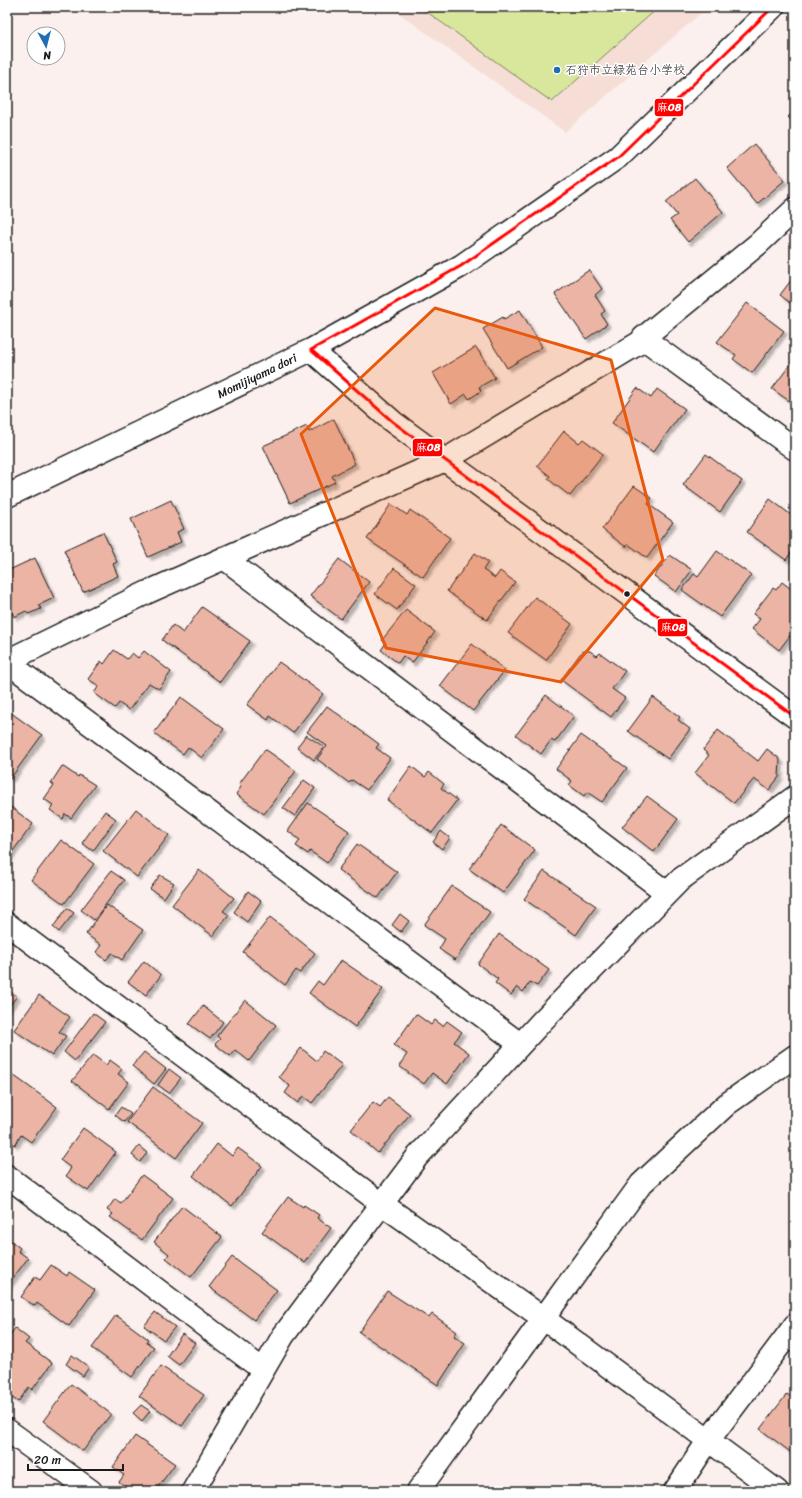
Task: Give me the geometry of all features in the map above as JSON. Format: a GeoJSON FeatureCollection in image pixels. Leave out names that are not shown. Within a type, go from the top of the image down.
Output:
{"type":"FeatureCollection","features":[{"type":"Feature","properties":{"kind":"street","name":"Momijiyama dori"},"geometry":{"type":"LineString","coordinates":[[7,496],[311,350],[461,266],[618,157],[773,7]]}},
{"type":"Feature","properties":{"kind":"street"},"geometry":{"type":"LineString","coordinates":[[520,1044],[7,662],[148,592],[444,460],[644,340],[643,338],[758,244],[795,210]]}},
{"type":"Feature","properties":{"kind":"street"},"geometry":{"type":"LineString","coordinates":[[643,338],[795,449]]}},
{"type":"Feature","properties":{"kind":"street"},"geometry":{"type":"LineString","coordinates":[[311,350],[393,422],[795,717]]}},
{"type":"Feature","properties":{"kind":"street"},"geometry":{"type":"LineString","coordinates":[[224,558],[667,893]]}},
{"type":"Feature","properties":{"kind":"street"},"geometry":{"type":"LineString","coordinates":[[192,1491],[283,1336],[417,1157],[520,1044],[681,879],[795,797]]}},
{"type":"Feature","properties":{"kind":"street"},"geometry":{"type":"LineString","coordinates":[[7,924],[382,1204],[543,1318],[777,1491]]}},
{"type":"Feature","properties":{"kind":"street"},"geometry":{"type":"LineString","coordinates":[[418,1491],[641,1184],[727,1104],[795,1056]]}},
{"type":"Feature","properties":{"kind":"street"},"geometry":{"type":"LineString","coordinates":[[7,1176],[263,1370]]}},
{"type":"Feature","properties":{"kind":"street"},"geometry":{"type":"LineString","coordinates":[[675,1491],[708,1440],[795,1325]]}},
{"type":"Feature","properties":{"kind":"street"},"geometry":{"type":"LineString","coordinates":[[7,1430],[91,1491]]}},
{"type":"Feature","properties":{"kind":"highlighted area"},"geometry":{"type":"Polygon","coordinates":[[[435,308],[611,360],[663,560],[561,682],[386,648],[301,434],[435,308]]]}},
{"type":"Feature","properties":{"kind":"shaded area","name":"石狩市立緑苑台小学校"},"geometry":{"type":"Polygon","coordinates":[[[390,7],[708,7],[565,132],[390,7]]]}},
{"type":"Feature","properties":{"kind":"green space"},"geometry":{"type":"Polygon","coordinates":[[[420,7],[659,7],[552,102],[420,7]]]}},
{"type":"Feature","properties":{"kind":"building"},"geometry":{"type":"Polygon","coordinates":[[[795,110],[795,124],[788,117],[795,110]]]}},
{"type":"Feature","properties":{"kind":"building"},"geometry":{"type":"Polygon","coordinates":[[[754,144],[785,180],[757,204],[727,168],[754,144]]]}},
{"type":"Feature","properties":{"kind":"building"},"geometry":{"type":"Polygon","coordinates":[[[695,178],[723,212],[688,242],[670,220],[677,215],[666,202],[695,178]]]}},
{"type":"Feature","properties":{"kind":"building"},"geometry":{"type":"Polygon","coordinates":[[[589,270],[602,289],[595,295],[605,311],[601,314],[607,324],[586,339],[555,294],[589,270]]]}},
{"type":"Feature","properties":{"kind":"building"},"geometry":{"type":"Polygon","coordinates":[[[795,275],[795,307],[780,295],[795,275]]]}},
{"type":"Feature","properties":{"kind":"building"},"geometry":{"type":"Polygon","coordinates":[[[747,303],[784,331],[752,373],[733,359],[736,355],[717,342],[747,303]]]}},
{"type":"Feature","properties":{"kind":"building"},"geometry":{"type":"Polygon","coordinates":[[[520,310],[542,347],[507,368],[483,329],[503,317],[504,319],[520,310]]]}},
{"type":"Feature","properties":{"kind":"building"},"geometry":{"type":"Polygon","coordinates":[[[476,347],[495,378],[479,387],[481,391],[469,399],[466,394],[451,404],[433,373],[476,347]]]}},
{"type":"Feature","properties":{"kind":"building"},"geometry":{"type":"Polygon","coordinates":[[[795,358],[795,405],[772,389],[795,358]]]}},
{"type":"Feature","properties":{"kind":"building"},"geometry":{"type":"Polygon","coordinates":[[[637,388],[651,398],[657,389],[685,409],[653,452],[612,423],[637,388]]]}},
{"type":"Feature","properties":{"kind":"building"},"geometry":{"type":"Polygon","coordinates":[[[334,419],[355,464],[332,476],[335,482],[290,503],[263,446],[307,426],[309,432],[334,419]]]}},
{"type":"Feature","properties":{"kind":"building"},"geometry":{"type":"Polygon","coordinates":[[[564,431],[579,443],[583,439],[603,454],[570,496],[548,479],[550,476],[537,466],[564,431]]]}},
{"type":"Feature","properties":{"kind":"building"},"geometry":{"type":"Polygon","coordinates":[[[706,454],[742,481],[720,512],[683,485],[706,454]]]}},
{"type":"Feature","properties":{"kind":"building"},"geometry":{"type":"Polygon","coordinates":[[[634,486],[652,498],[648,504],[673,522],[647,558],[628,544],[626,547],[602,529],[634,486]]]}},
{"type":"Feature","properties":{"kind":"building"},"geometry":{"type":"Polygon","coordinates":[[[770,499],[795,518],[795,547],[786,560],[747,532],[770,499]]]}},
{"type":"Feature","properties":{"kind":"building"},"geometry":{"type":"Polygon","coordinates":[[[171,500],[184,529],[177,532],[181,542],[148,557],[131,519],[171,500]]]}},
{"type":"Feature","properties":{"kind":"building"},"geometry":{"type":"Polygon","coordinates":[[[391,504],[407,515],[410,510],[450,538],[423,577],[367,539],[391,504]]]}},
{"type":"Feature","properties":{"kind":"building"},"geometry":{"type":"Polygon","coordinates":[[[103,532],[117,562],[113,564],[118,576],[83,592],[64,550],[103,532]]]}},
{"type":"Feature","properties":{"kind":"building"},"geometry":{"type":"Polygon","coordinates":[[[717,551],[751,575],[720,617],[682,590],[694,574],[698,577],[717,551]]]}},
{"type":"Feature","properties":{"kind":"building"},"geometry":{"type":"Polygon","coordinates":[[[475,553],[488,562],[483,570],[495,578],[500,571],[515,582],[487,620],[447,591],[475,553]]]}},
{"type":"Feature","properties":{"kind":"building"},"geometry":{"type":"Polygon","coordinates":[[[670,555],[692,570],[676,592],[654,576],[670,555]]]}},
{"type":"Feature","properties":{"kind":"building"},"geometry":{"type":"Polygon","coordinates":[[[35,558],[54,598],[39,605],[41,609],[28,614],[26,611],[14,617],[7,601],[7,571],[35,558]]]}},
{"type":"Feature","properties":{"kind":"building"},"geometry":{"type":"Polygon","coordinates":[[[339,559],[369,582],[341,619],[310,596],[339,559]]]}},
{"type":"Feature","properties":{"kind":"building"},"geometry":{"type":"Polygon","coordinates":[[[394,568],[416,584],[397,610],[375,594],[394,568]]]}},
{"type":"Feature","properties":{"kind":"building"},"geometry":{"type":"Polygon","coordinates":[[[782,582],[795,592],[795,629],[779,650],[752,629],[760,619],[753,614],[773,588],[776,590],[782,582]]]}},
{"type":"Feature","properties":{"kind":"building"},"geometry":{"type":"Polygon","coordinates":[[[535,597],[572,624],[546,660],[508,633],[535,597]]]}},
{"type":"Feature","properties":{"kind":"building"},"geometry":{"type":"Polygon","coordinates":[[[202,607],[250,641],[220,682],[162,640],[173,625],[183,633],[202,607]]]}},
{"type":"Feature","properties":{"kind":"building"},"geometry":{"type":"Polygon","coordinates":[[[406,610],[435,632],[412,663],[403,656],[398,663],[381,650],[386,643],[382,640],[406,610]]]}},
{"type":"Feature","properties":{"kind":"building"},"geometry":{"type":"Polygon","coordinates":[[[472,644],[505,670],[473,711],[440,686],[472,644]]]}},
{"type":"Feature","properties":{"kind":"building"},"geometry":{"type":"Polygon","coordinates":[[[114,650],[127,659],[132,653],[138,658],[144,651],[171,672],[159,689],[149,683],[129,710],[119,703],[115,708],[94,693],[99,686],[88,679],[101,661],[104,664],[114,650]]]}},
{"type":"Feature","properties":{"kind":"building"},"geometry":{"type":"Polygon","coordinates":[[[584,651],[590,651],[597,656],[600,653],[625,671],[612,689],[625,698],[611,717],[561,680],[580,654],[584,651]]]}},
{"type":"Feature","properties":{"kind":"building"},"geometry":{"type":"Polygon","coordinates":[[[279,662],[323,694],[293,733],[270,716],[268,720],[247,705],[279,662]]]}},
{"type":"Feature","properties":{"kind":"building"},"geometry":{"type":"Polygon","coordinates":[[[546,695],[574,716],[555,742],[551,740],[541,754],[516,735],[546,695]]]}},
{"type":"Feature","properties":{"kind":"building"},"geometry":{"type":"Polygon","coordinates":[[[181,697],[224,729],[202,758],[188,747],[183,754],[154,733],[181,697]]]}},
{"type":"Feature","properties":{"kind":"building"},"geometry":{"type":"Polygon","coordinates":[[[653,697],[680,717],[678,720],[690,729],[668,759],[628,731],[653,697]]]}},
{"type":"Feature","properties":{"kind":"building"},"geometry":{"type":"Polygon","coordinates":[[[327,706],[379,744],[376,748],[390,758],[367,790],[352,780],[349,783],[317,759],[327,746],[307,732],[327,706]]]}},
{"type":"Feature","properties":{"kind":"building"},"geometry":{"type":"Polygon","coordinates":[[[7,710],[42,735],[10,779],[7,776],[7,710]]]}},
{"type":"Feature","properties":{"kind":"building"},"geometry":{"type":"Polygon","coordinates":[[[718,730],[758,761],[767,749],[780,759],[779,777],[769,790],[754,779],[734,803],[695,773],[709,755],[703,750],[718,730]]]}},
{"type":"Feature","properties":{"kind":"building"},"geometry":{"type":"Polygon","coordinates":[[[306,735],[324,747],[314,760],[297,747],[306,735]]]}},
{"type":"Feature","properties":{"kind":"building"},"geometry":{"type":"Polygon","coordinates":[[[581,735],[627,768],[602,802],[587,792],[584,796],[569,785],[572,781],[556,769],[581,735]]]}},
{"type":"Feature","properties":{"kind":"building"},"geometry":{"type":"Polygon","coordinates":[[[265,749],[296,771],[264,814],[236,794],[241,787],[239,784],[265,749]]]}},
{"type":"Feature","properties":{"kind":"building"},"geometry":{"type":"Polygon","coordinates":[[[62,766],[78,777],[79,775],[95,785],[71,818],[65,814],[63,819],[50,810],[53,805],[44,799],[54,785],[51,783],[62,766]]]}},
{"type":"Feature","properties":{"kind":"building"},"geometry":{"type":"Polygon","coordinates":[[[411,766],[425,777],[429,772],[444,784],[441,788],[457,800],[432,833],[387,800],[411,766]]]}},
{"type":"Feature","properties":{"kind":"building"},"geometry":{"type":"Polygon","coordinates":[[[304,780],[315,788],[295,816],[283,808],[304,780]]]}},
{"type":"Feature","properties":{"kind":"building"},"geometry":{"type":"Polygon","coordinates":[[[647,796],[678,819],[654,852],[622,827],[647,796]]]}},
{"type":"Feature","properties":{"kind":"building"},"geometry":{"type":"Polygon","coordinates":[[[308,803],[349,831],[327,863],[310,851],[308,854],[296,846],[300,840],[288,831],[308,803]]]}},
{"type":"Feature","properties":{"kind":"building"},"geometry":{"type":"Polygon","coordinates":[[[7,804],[33,824],[7,859],[7,804]]]}},
{"type":"Feature","properties":{"kind":"building"},"geometry":{"type":"Polygon","coordinates":[[[136,809],[169,835],[137,877],[103,851],[136,809]]]}},
{"type":"Feature","properties":{"kind":"building"},"geometry":{"type":"Polygon","coordinates":[[[105,811],[116,819],[93,851],[82,843],[105,811]]]}},
{"type":"Feature","properties":{"kind":"building"},"geometry":{"type":"Polygon","coordinates":[[[501,825],[535,850],[503,893],[469,869],[501,825]]]}},
{"type":"Feature","properties":{"kind":"building"},"geometry":{"type":"Polygon","coordinates":[[[441,831],[450,838],[442,849],[433,842],[441,831]]]}},
{"type":"Feature","properties":{"kind":"building"},"geometry":{"type":"Polygon","coordinates":[[[61,840],[94,864],[64,904],[31,880],[61,840]]]}},
{"type":"Feature","properties":{"kind":"building"},"geometry":{"type":"Polygon","coordinates":[[[357,844],[397,872],[378,898],[338,870],[357,844]]]}},
{"type":"Feature","properties":{"kind":"building"},"geometry":{"type":"Polygon","coordinates":[[[199,870],[234,898],[223,911],[229,915],[213,936],[172,905],[199,870]]]}},
{"type":"Feature","properties":{"kind":"building"},"geometry":{"type":"Polygon","coordinates":[[[111,871],[124,880],[94,920],[81,910],[111,871]]]}},
{"type":"Feature","properties":{"kind":"building"},"geometry":{"type":"Polygon","coordinates":[[[544,871],[596,906],[576,935],[524,899],[544,871]]]}},
{"type":"Feature","properties":{"kind":"building"},"geometry":{"type":"Polygon","coordinates":[[[160,875],[174,883],[164,898],[150,889],[160,875]]]}},
{"type":"Feature","properties":{"kind":"building"},"geometry":{"type":"Polygon","coordinates":[[[452,886],[490,912],[455,960],[439,949],[445,939],[424,925],[452,886]]]}},
{"type":"Feature","properties":{"kind":"building"},"geometry":{"type":"Polygon","coordinates":[[[248,891],[261,901],[247,922],[234,912],[248,891]]]}},
{"type":"Feature","properties":{"kind":"building"},"geometry":{"type":"Polygon","coordinates":[[[107,905],[143,930],[122,960],[112,953],[106,960],[96,952],[101,945],[86,934],[107,905]]]}},
{"type":"Feature","properties":{"kind":"building"},"geometry":{"type":"Polygon","coordinates":[[[67,908],[74,913],[59,932],[53,927],[67,908]]]}},
{"type":"Feature","properties":{"kind":"building"},"geometry":{"type":"Polygon","coordinates":[[[400,914],[409,921],[401,932],[392,925],[400,914]]]}},
{"type":"Feature","properties":{"kind":"building"},"geometry":{"type":"Polygon","coordinates":[[[270,917],[315,953],[300,973],[296,970],[285,985],[243,952],[270,917]]]}},
{"type":"Feature","properties":{"kind":"building"},"geometry":{"type":"Polygon","coordinates":[[[499,934],[549,970],[537,986],[530,982],[523,992],[517,987],[511,995],[495,983],[498,979],[478,964],[499,934]]]}},
{"type":"Feature","properties":{"kind":"building"},"geometry":{"type":"Polygon","coordinates":[[[341,960],[383,989],[355,1027],[309,993],[318,981],[323,985],[341,960]]]}},
{"type":"Feature","properties":{"kind":"building"},"geometry":{"type":"Polygon","coordinates":[[[144,961],[161,975],[146,995],[128,982],[144,961]]]}},
{"type":"Feature","properties":{"kind":"building"},"geometry":{"type":"Polygon","coordinates":[[[7,989],[17,996],[7,1009],[7,989]]]}},
{"type":"Feature","properties":{"kind":"building"},"geometry":{"type":"Polygon","coordinates":[[[39,995],[70,1017],[59,1032],[66,1036],[52,1056],[14,1030],[39,995]]]}},
{"type":"Feature","properties":{"kind":"building"},"geometry":{"type":"Polygon","coordinates":[[[245,1000],[276,1025],[249,1061],[235,1050],[230,1056],[215,1044],[220,1039],[217,1036],[245,1000]]]}},
{"type":"Feature","properties":{"kind":"building"},"geometry":{"type":"Polygon","coordinates":[[[203,1006],[223,1022],[210,1039],[189,1024],[203,1006]]]}},
{"type":"Feature","properties":{"kind":"building"},"geometry":{"type":"Polygon","coordinates":[[[93,1013],[105,1022],[75,1061],[64,1052],[93,1013]]]}},
{"type":"Feature","properties":{"kind":"building"},"geometry":{"type":"Polygon","coordinates":[[[416,1014],[431,1025],[435,1020],[443,1026],[447,1021],[462,1032],[454,1042],[469,1053],[447,1084],[432,1073],[424,1084],[399,1066],[407,1054],[394,1045],[416,1014]]]}},
{"type":"Feature","properties":{"kind":"building"},"geometry":{"type":"Polygon","coordinates":[[[301,1048],[317,1061],[323,1051],[342,1065],[312,1103],[303,1096],[298,1103],[285,1093],[290,1086],[279,1077],[301,1048]]]}},
{"type":"Feature","properties":{"kind":"building"},"geometry":{"type":"Polygon","coordinates":[[[144,1052],[166,1069],[154,1084],[132,1066],[144,1052]]]}},
{"type":"Feature","properties":{"kind":"building"},"geometry":{"type":"Polygon","coordinates":[[[93,1055],[106,1065],[110,1060],[122,1069],[118,1074],[129,1082],[109,1109],[72,1081],[93,1055]]]}},
{"type":"Feature","properties":{"kind":"building"},"geometry":{"type":"Polygon","coordinates":[[[169,1069],[181,1078],[169,1093],[158,1085],[169,1069]]]}},
{"type":"Feature","properties":{"kind":"building"},"geometry":{"type":"Polygon","coordinates":[[[13,1075],[57,1107],[31,1142],[21,1135],[15,1145],[7,1139],[7,1082],[13,1075]]]}},
{"type":"Feature","properties":{"kind":"building"},"geometry":{"type":"Polygon","coordinates":[[[153,1087],[202,1123],[176,1158],[127,1122],[153,1087]]]}},
{"type":"Feature","properties":{"kind":"building"},"geometry":{"type":"Polygon","coordinates":[[[388,1097],[410,1114],[378,1153],[351,1130],[373,1102],[380,1107],[388,1097]]]}},
{"type":"Feature","properties":{"kind":"building"},"geometry":{"type":"Polygon","coordinates":[[[121,1107],[131,1114],[124,1122],[115,1115],[121,1107]]]}},
{"type":"Feature","properties":{"kind":"building"},"geometry":{"type":"Polygon","coordinates":[[[83,1128],[116,1152],[88,1191],[66,1176],[71,1168],[60,1160],[83,1128]]]}},
{"type":"Feature","properties":{"kind":"building"},"geometry":{"type":"Polygon","coordinates":[[[217,1144],[232,1156],[238,1148],[262,1166],[232,1206],[193,1176],[217,1144]]]}},
{"type":"Feature","properties":{"kind":"building"},"geometry":{"type":"Polygon","coordinates":[[[139,1146],[147,1153],[140,1162],[132,1155],[139,1146]]]}},
{"type":"Feature","properties":{"kind":"building"},"geometry":{"type":"Polygon","coordinates":[[[142,1175],[173,1198],[142,1240],[110,1217],[113,1214],[107,1210],[115,1199],[121,1203],[142,1175]]]}},
{"type":"Feature","properties":{"kind":"building"},"geometry":{"type":"Polygon","coordinates":[[[288,1197],[319,1215],[317,1218],[331,1228],[305,1263],[262,1232],[288,1197]]]}},
{"type":"Feature","properties":{"kind":"building"},"geometry":{"type":"Polygon","coordinates":[[[182,1206],[222,1237],[191,1277],[166,1258],[169,1254],[154,1242],[182,1206]]]}},
{"type":"Feature","properties":{"kind":"building"},"geometry":{"type":"Polygon","coordinates":[[[7,1238],[20,1248],[18,1251],[28,1258],[7,1286],[7,1238]]]}},
{"type":"Feature","properties":{"kind":"building"},"geometry":{"type":"Polygon","coordinates":[[[232,1257],[277,1290],[254,1320],[209,1287],[232,1257]]]}},
{"type":"Feature","properties":{"kind":"building"},"geometry":{"type":"Polygon","coordinates":[[[51,1265],[67,1276],[69,1272],[95,1290],[69,1326],[37,1303],[35,1306],[21,1297],[35,1277],[40,1280],[51,1265]]]}},
{"type":"Feature","properties":{"kind":"building"},"geometry":{"type":"Polygon","coordinates":[[[387,1291],[429,1318],[432,1314],[457,1332],[454,1336],[465,1343],[438,1385],[359,1332],[387,1291]]]}},
{"type":"Feature","properties":{"kind":"building"},"geometry":{"type":"Polygon","coordinates":[[[155,1312],[175,1327],[164,1340],[144,1326],[155,1312]]]}},
{"type":"Feature","properties":{"kind":"building"},"geometry":{"type":"Polygon","coordinates":[[[116,1315],[148,1339],[146,1342],[154,1347],[132,1377],[92,1348],[116,1315]]]}},
{"type":"Feature","properties":{"kind":"building"},"geometry":{"type":"Polygon","coordinates":[[[15,1328],[29,1339],[25,1343],[52,1363],[32,1390],[29,1387],[18,1402],[7,1394],[7,1339],[15,1328]]]}},
{"type":"Feature","properties":{"kind":"building"},"geometry":{"type":"Polygon","coordinates":[[[182,1334],[195,1343],[179,1365],[167,1356],[182,1334]]]}},
{"type":"Feature","properties":{"kind":"building"},"geometry":{"type":"Polygon","coordinates":[[[72,1355],[89,1367],[83,1376],[66,1364],[72,1355]]]}},
{"type":"Feature","properties":{"kind":"building"},"geometry":{"type":"Polygon","coordinates":[[[161,1366],[204,1395],[182,1426],[139,1396],[161,1366]]]}},
{"type":"Feature","properties":{"kind":"building"},"geometry":{"type":"Polygon","coordinates":[[[71,1384],[111,1414],[83,1451],[43,1421],[71,1384]]]}},
{"type":"Feature","properties":{"kind":"building"},"geometry":{"type":"Polygon","coordinates":[[[787,1394],[795,1400],[795,1451],[793,1454],[760,1429],[787,1394]]]}},
{"type":"Feature","properties":{"kind":"building"},"geometry":{"type":"Polygon","coordinates":[[[141,1405],[150,1411],[142,1421],[133,1413],[141,1405]]]}},
{"type":"Feature","properties":{"kind":"building"},"geometry":{"type":"Polygon","coordinates":[[[135,1436],[175,1464],[155,1491],[146,1491],[141,1488],[139,1491],[132,1491],[119,1482],[124,1475],[113,1467],[135,1436]]]}},
{"type":"Feature","properties":{"kind":"transit line","name":"麻08"},"geometry":{"type":"LineString","coordinates":[[311,350],[461,266],[618,157],[773,7]]}},
{"type":"Feature","properties":{"kind":"transit line","name":"麻08"},"geometry":{"type":"LineString","coordinates":[[311,350],[393,422],[795,717]]}},
{"type":"Feature","properties":{"kind":"place","name":"石狩市立緑苑台小学校"},"geometry":{"type":"Point","coordinates":[557,70]}}]}
